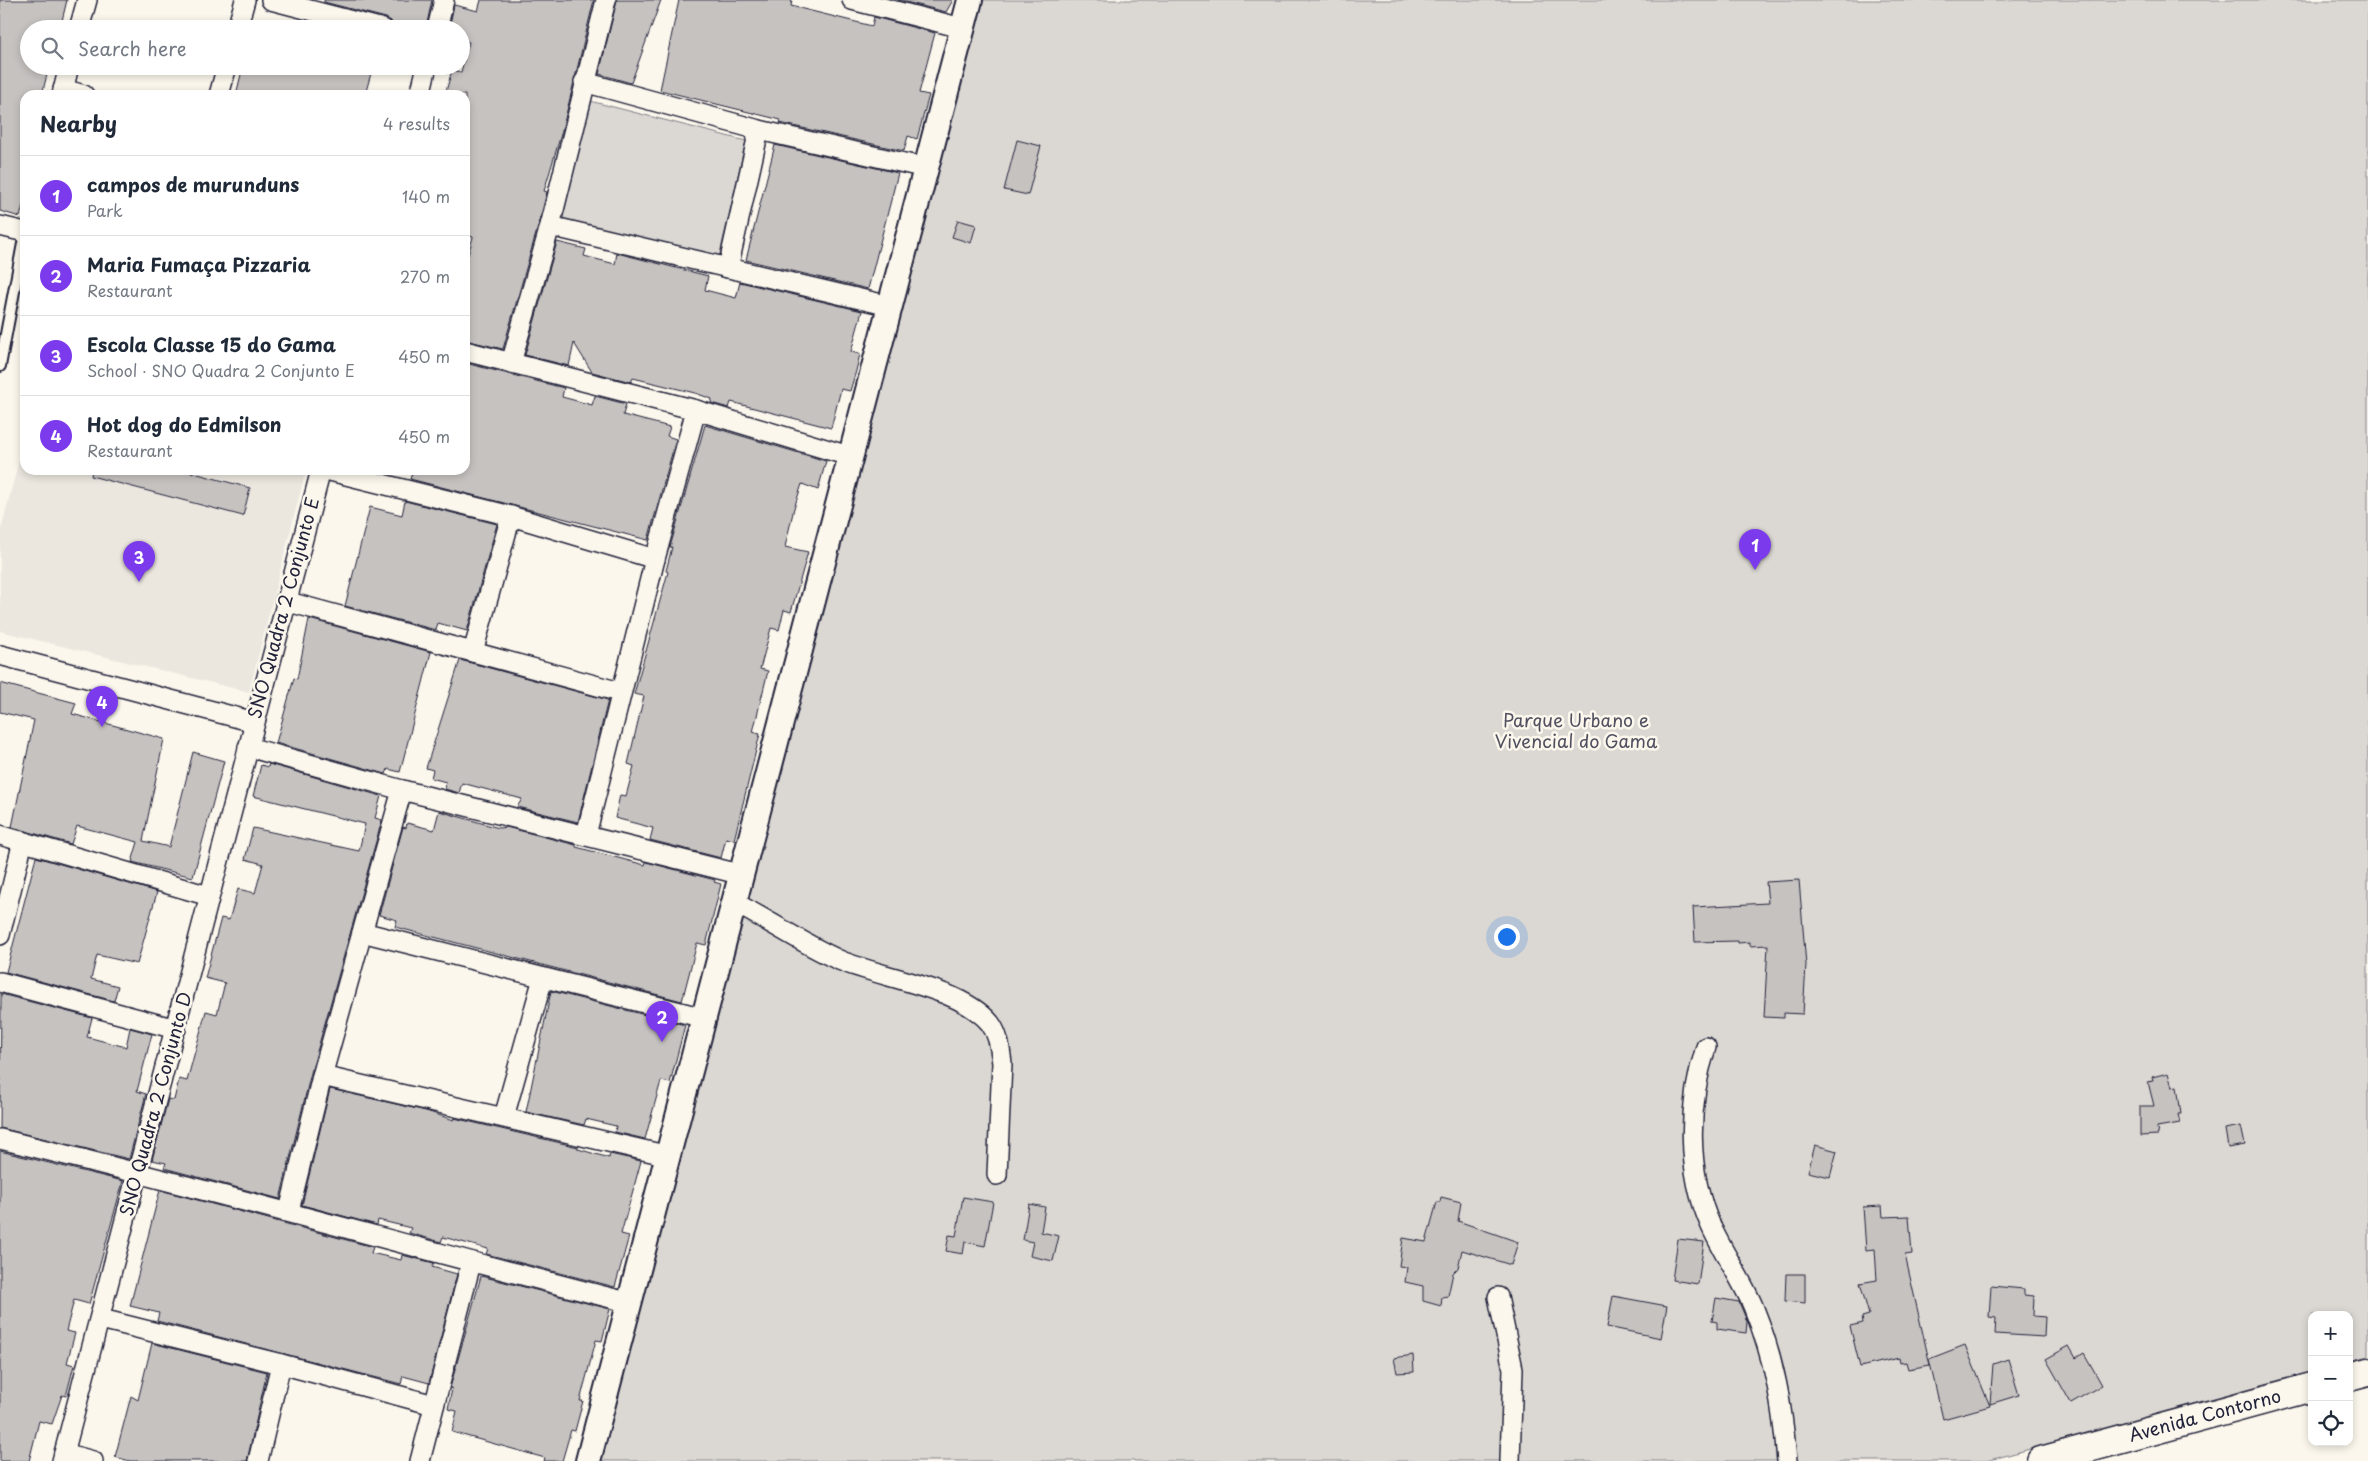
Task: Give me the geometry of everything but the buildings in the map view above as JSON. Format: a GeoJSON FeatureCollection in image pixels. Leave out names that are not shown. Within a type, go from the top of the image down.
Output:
{"type":"FeatureCollection","features":[{"type":"Feature","properties":{"kind":"main road"},"geometry":{"type":"LineString","coordinates":[[2353,1376],[2368,1372]]}},
{"type":"Feature","properties":{"kind":"main road","name":"Avenida Contorno"},"geometry":{"type":"LineString","coordinates":[[2041,1461],[2308,1388]]}},
{"type":"Feature","properties":{"kind":"street"},"geometry":{"type":"LineString","coordinates":[[81,20],[87,0]]}},
{"type":"Feature","properties":{"kind":"street"},"geometry":{"type":"LineString","coordinates":[[239,20],[245,0]]}},
{"type":"Feature","properties":{"kind":"street"},"geometry":{"type":"LineString","coordinates":[[271,0],[348,20]]}},
{"type":"Feature","properties":{"kind":"street"},"geometry":{"type":"LineString","coordinates":[[439,20],[444,0]]}},
{"type":"Feature","properties":{"kind":"street"},"geometry":{"type":"LineString","coordinates":[[511,363],[550,226],[584,82],[606,0]]}},
{"type":"Feature","properties":{"kind":"street"},"geometry":{"type":"LineString","coordinates":[[852,0],[962,28]]}},
{"type":"Feature","properties":{"kind":"street"},"geometry":{"type":"LineString","coordinates":[[588,1461],[743,875],[849,456],[970,0]]}},
{"type":"Feature","properties":{"kind":"street"},"geometry":{"type":"LineString","coordinates":[[63,90],[67,75]]}},
{"type":"Feature","properties":{"kind":"street"},"geometry":{"type":"LineString","coordinates":[[220,90],[225,75]]}},
{"type":"Feature","properties":{"kind":"street"},"geometry":{"type":"LineString","coordinates":[[421,90],[426,75]]}},
{"type":"Feature","properties":{"kind":"street"},"geometry":{"type":"LineString","coordinates":[[584,82],[759,130],[926,168]]}},
{"type":"Feature","properties":{"kind":"street"},"geometry":{"type":"LineString","coordinates":[[728,268],[759,130]]}},
{"type":"Feature","properties":{"kind":"street"},"geometry":{"type":"LineString","coordinates":[[0,226],[20,232]]}},
{"type":"Feature","properties":{"kind":"street"},"geometry":{"type":"LineString","coordinates":[[550,226],[890,306]]}},
{"type":"Feature","properties":{"kind":"street"},"geometry":{"type":"LineString","coordinates":[[470,352],[696,410],[849,456]]}},
{"type":"Feature","properties":{"kind":"street"},"geometry":{"type":"LineString","coordinates":[[586,835],[620,692],[696,410]]}},
{"type":"Feature","properties":{"kind":"street","name":"SNO Quadra 2 Conjunto E"},"geometry":{"type":"LineString","coordinates":[[248,747],[320,475]]}},
{"type":"Feature","properties":{"kind":"street"},"geometry":{"type":"LineString","coordinates":[[346,475],[511,516],[655,559]]}},
{"type":"Feature","properties":{"kind":"street"},"geometry":{"type":"LineString","coordinates":[[472,652],[511,516]]}},
{"type":"Feature","properties":{"kind":"street"},"geometry":{"type":"LineString","coordinates":[[285,601],[620,692]]}},
{"type":"Feature","properties":{"kind":"street"},"geometry":{"type":"LineString","coordinates":[[0,655],[254,722]]}},
{"type":"Feature","properties":{"kind":"street"},"geometry":{"type":"LineString","coordinates":[[248,747],[402,790],[743,875]]}},
{"type":"Feature","properties":{"kind":"street","name":"SNO Quadra 2 Conjunto D"},"geometry":{"type":"LineString","coordinates":[[63,1457],[101,1319],[248,747]]}},
{"type":"Feature","properties":{"kind":"street"},"geometry":{"type":"LineString","coordinates":[[289,1212],[322,1076],[402,790]]}},
{"type":"Feature","properties":{"kind":"street"},"geometry":{"type":"LineString","coordinates":[[0,835],[209,896]]}},
{"type":"Feature","properties":{"kind":"street"},"geometry":{"type":"LineString","coordinates":[[0,935],[22,841]]}},
{"type":"Feature","properties":{"kind":"street"},"geometry":{"type":"LineString","coordinates":[[735,903],[837,959],[858,968],[913,983],[955,1000],[977,1012],[990,1023],[1000,1045],[1002,1063],[997,1175]]}},
{"type":"Feature","properties":{"kind":"street"},"geometry":{"type":"LineString","coordinates":[[362,932],[704,1018]]}},
{"type":"Feature","properties":{"kind":"street"},"geometry":{"type":"LineString","coordinates":[[504,1118],[543,978]]}},
{"type":"Feature","properties":{"kind":"street"},"geometry":{"type":"LineString","coordinates":[[0,982],[176,1029]]}},
{"type":"Feature","properties":{"kind":"street"},"geometry":{"type":"LineString","coordinates":[[1706,1048],[1698,1071],[1692,1115],[1693,1155],[1698,1184],[1710,1224],[1752,1305],[1774,1365],[1783,1414],[1787,1461]]}},
{"type":"Feature","properties":{"kind":"street"},"geometry":{"type":"LineString","coordinates":[[322,1076],[669,1156]]}},
{"type":"Feature","properties":{"kind":"street"},"geometry":{"type":"LineString","coordinates":[[0,1139],[139,1172],[472,1263],[631,1303]]}},
{"type":"Feature","properties":{"kind":"street"},"geometry":{"type":"LineString","coordinates":[[420,1461],[472,1263]]}},
{"type":"Feature","properties":{"kind":"street"},"geometry":{"type":"LineString","coordinates":[[1498,1297],[1514,1369],[1510,1461]]}},
{"type":"Feature","properties":{"kind":"street"},"geometry":{"type":"LineString","coordinates":[[101,1319],[282,1364],[434,1405]]}},
{"type":"Feature","properties":{"kind":"street"},"geometry":{"type":"LineString","coordinates":[[258,1461],[282,1364]]}},
{"type":"Feature","properties":{"kind":"street"},"geometry":{"type":"LineString","coordinates":[[63,1457],[92,1461]]}},
{"type":"Feature","properties":{"kind":"lane"},"geometry":{"type":"LineString","coordinates":[[0,366],[20,260]]}},
{"type":"Feature","properties":{"kind":"shaded area"},"geometry":{"type":"Polygon","coordinates":[[[20,456],[20,475],[305,475],[249,692],[0,631],[0,533],[20,456]]]}},
{"type":"Feature","properties":{"kind":"green space","name":"Parque Urbano e Vivencial do Gama"},"geometry":{"type":"Polygon","coordinates":[[[982,0],[2368,0],[2368,1356],[2353,1360],[2353,1311],[2308,1311],[2308,1373],[1986,1461],[599,1461],[982,0]]]}},
{"type":"Feature","properties":{"kind":"green space"},"geometry":{"type":"Polygon","coordinates":[[[586,100],[746,141],[718,262],[559,223],[586,100]]]}},
{"type":"Feature","properties":{"kind":"place","name":"campos de murunduns"},"geometry":{"type":"Point","coordinates":[1755,570]}},
{"type":"Feature","properties":{"kind":"place","name":"Escola Classe 15 do Gama"},"geometry":{"type":"Point","coordinates":[139,582]}},
{"type":"Feature","properties":{"kind":"place","name":"Hot dog do Edmilson"},"geometry":{"type":"Point","coordinates":[102,727]}},
{"type":"Feature","properties":{"kind":"place","name":"Maria Fumaça Pizzaria"},"geometry":{"type":"Point","coordinates":[662,1042]}}]}
